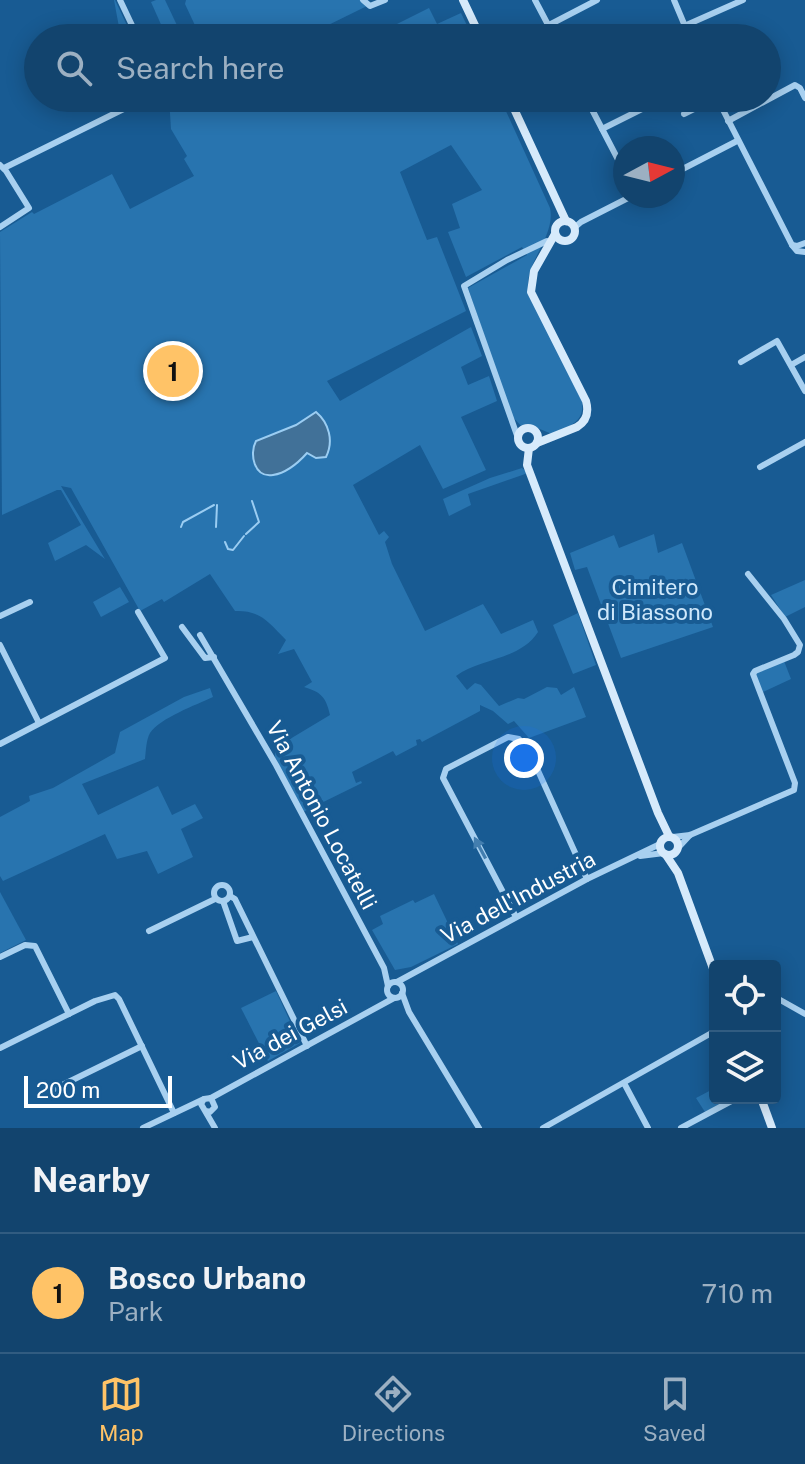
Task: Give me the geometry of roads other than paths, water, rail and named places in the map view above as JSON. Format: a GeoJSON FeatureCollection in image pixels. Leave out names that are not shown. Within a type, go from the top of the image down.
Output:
{"type":"FeatureCollection","features":[{"type":"Feature","properties":{"kind":"street"},"geometry":{"type":"LineString","coordinates":[[120,0],[131,24]]}},
{"type":"Feature","properties":{"kind":"street"},"geometry":{"type":"LineString","coordinates":[[365,2],[370,6],[385,0]]}},
{"type":"Feature","properties":{"kind":"street"},"geometry":{"type":"LineString","coordinates":[[463,0],[474,24]]}},
{"type":"Feature","properties":{"kind":"street"},"geometry":{"type":"LineString","coordinates":[[535,0],[547,24]]}},
{"type":"Feature","properties":{"kind":"street"},"geometry":{"type":"LineString","coordinates":[[550,24],[597,0]]}},
{"type":"Feature","properties":{"kind":"street"},"geometry":{"type":"LineString","coordinates":[[674,0],[684,24]]}},
{"type":"Feature","properties":{"kind":"street"},"geometry":{"type":"LineString","coordinates":[[690,24],[743,0]]}},
{"type":"Feature","properties":{"kind":"street"},"geometry":{"type":"LineString","coordinates":[[781,92],[795,85],[805,98]]}},
{"type":"Feature","properties":{"kind":"street"},"geometry":{"type":"LineString","coordinates":[[0,227],[29,208],[2,167],[117,112]]}},
{"type":"Feature","properties":{"kind":"street"},"geometry":{"type":"LineString","coordinates":[[515,112],[557,205],[574,228]]}},
{"type":"Feature","properties":{"kind":"street"},"geometry":{"type":"LineString","coordinates":[[593,112],[613,150]]}},
{"type":"Feature","properties":{"kind":"street"},"geometry":{"type":"LineString","coordinates":[[602,129],[636,112]]}},
{"type":"Feature","properties":{"kind":"street"},"geometry":{"type":"LineString","coordinates":[[684,114],[688,112]]}},
{"type":"Feature","properties":{"kind":"street"},"geometry":{"type":"LineString","coordinates":[[723,112],[792,245],[797,251],[805,252]]}},
{"type":"Feature","properties":{"kind":"street"},"geometry":{"type":"LineString","coordinates":[[728,121],[744,112]]}},
{"type":"Feature","properties":{"kind":"street"},"geometry":{"type":"LineString","coordinates":[[685,168],[737,141]]}},
{"type":"Feature","properties":{"kind":"street"},"geometry":{"type":"LineString","coordinates":[[557,205],[557,234]]}},
{"type":"Feature","properties":{"kind":"street"},"geometry":{"type":"LineString","coordinates":[[557,234],[572,239],[574,228],[581,222],[613,206]]}},
{"type":"Feature","properties":{"kind":"street"},"geometry":{"type":"LineString","coordinates":[[529,442],[580,426],[588,409],[531,292],[534,271],[547,246],[566,221]]}},
{"type":"Feature","properties":{"kind":"street"},"geometry":{"type":"LineString","coordinates":[[792,245],[805,243]]}},
{"type":"Feature","properties":{"kind":"street"},"geometry":{"type":"LineString","coordinates":[[529,442],[511,421],[464,286],[547,246]]}},
{"type":"Feature","properties":{"kind":"street"},"geometry":{"type":"LineString","coordinates":[[741,362],[777,341],[805,391]]}},
{"type":"Feature","properties":{"kind":"street"},"geometry":{"type":"LineString","coordinates":[[791,365],[805,357]]}},
{"type":"Feature","properties":{"kind":"street"},"geometry":{"type":"LineString","coordinates":[[511,421],[523,430],[529,442]]}},
{"type":"Feature","properties":{"kind":"street"},"geometry":{"type":"LineString","coordinates":[[523,430],[531,429],[527,462],[710,960]]}},
{"type":"Feature","properties":{"kind":"street"},"geometry":{"type":"LineString","coordinates":[[760,467],[805,442]]}},
{"type":"Feature","properties":{"kind":"street"},"geometry":{"type":"LineString","coordinates":[[666,844],[798,790],[753,674],[794,655],[800,645],[784,619],[748,574]]}},
{"type":"Feature","properties":{"kind":"street"},"geometry":{"type":"LineString","coordinates":[[0,616],[30,602]]}},
{"type":"Feature","properties":{"kind":"street"},"geometry":{"type":"LineString","coordinates":[[0,744],[165,658],[138,612]]}},
{"type":"Feature","properties":{"kind":"street"},"geometry":{"type":"LineString","coordinates":[[182,627],[205,658],[214,657]]}},
{"type":"Feature","properties":{"kind":"street","name":"Via Antonio Locatelli"},"geometry":{"type":"LineString","coordinates":[[200,635],[384,968],[396,982],[399,995]]}},
{"type":"Feature","properties":{"kind":"street"},"geometry":{"type":"LineString","coordinates":[[0,645],[39,723]]}},
{"type":"Feature","properties":{"kind":"street"},"geometry":{"type":"LineString","coordinates":[[516,917],[443,778],[446,769],[508,737],[519,739],[535,764],[587,879]]}},
{"type":"Feature","properties":{"kind":"street"},"geometry":{"type":"LineString","coordinates":[[681,883],[678,849],[690,835]]}},
{"type":"Feature","properties":{"kind":"street"},"geometry":{"type":"LineString","coordinates":[[666,844],[678,849]]}},
{"type":"Feature","properties":{"kind":"street"},"geometry":{"type":"LineString","coordinates":[[666,844],[678,849]]}},
{"type":"Feature","properties":{"kind":"street","name":"Via dell'Industria"},"geometry":{"type":"LineString","coordinates":[[388,988],[587,879],[666,844]]}},
{"type":"Feature","properties":{"kind":"street"},"geometry":{"type":"LineString","coordinates":[[215,899],[218,885],[228,888],[307,1046]]}},
{"type":"Feature","properties":{"kind":"street"},"geometry":{"type":"LineString","coordinates":[[149,931],[215,899],[223,901],[230,896]]}},
{"type":"Feature","properties":{"kind":"street"},"geometry":{"type":"LineString","coordinates":[[223,901],[237,941],[253,937]]}},
{"type":"Feature","properties":{"kind":"street"},"geometry":{"type":"LineString","coordinates":[[0,957],[25,945],[35,946],[69,1014]]}},
{"type":"Feature","properties":{"kind":"street","name":"Via Antonio Locatelli"},"geometry":{"type":"LineString","coordinates":[[384,968],[388,988]]}},
{"type":"Feature","properties":{"kind":"street"},"geometry":{"type":"LineString","coordinates":[[388,988],[390,996],[399,995],[417,970]]}},
{"type":"Feature","properties":{"kind":"street"},"geometry":{"type":"LineString","coordinates":[[374,1009],[388,988]]}},
{"type":"Feature","properties":{"kind":"street"},"geometry":{"type":"LineString","coordinates":[[0,1048],[115,995],[174,1113]]}},
{"type":"Feature","properties":{"kind":"street"},"geometry":{"type":"LineString","coordinates":[[399,995],[480,1128]]}},
{"type":"Feature","properties":{"kind":"street","name":"Via dei Gelsi"},"geometry":{"type":"LineString","coordinates":[[208,1105],[223,1090],[399,995]]}},
{"type":"Feature","properties":{"kind":"street"},"geometry":{"type":"LineString","coordinates":[[781,1000],[805,1014]]}},
{"type":"Feature","properties":{"kind":"street"},"geometry":{"type":"LineString","coordinates":[[543,1128],[713,1032]]}},
{"type":"Feature","properties":{"kind":"street"},"geometry":{"type":"LineString","coordinates":[[50,1091],[142,1046]]}},
{"type":"Feature","properties":{"kind":"street"},"geometry":{"type":"LineString","coordinates":[[624,1083],[648,1128]]}},
{"type":"Feature","properties":{"kind":"street"},"geometry":{"type":"LineString","coordinates":[[681,1128],[726,1104]]}},
{"type":"Feature","properties":{"kind":"street"},"geometry":{"type":"LineString","coordinates":[[763,1104],[772,1128]]}},
{"type":"Feature","properties":{"kind":"street"},"geometry":{"type":"LineString","coordinates":[[143,1128],[183,1108],[208,1105],[216,1128]]}},
{"type":"Feature","properties":{"kind":"waterway"},"geometry":{"type":"LineString","coordinates":[[246,534],[259,522],[252,501]]}},
{"type":"Feature","properties":{"kind":"waterway"},"geometry":{"type":"LineString","coordinates":[[181,527],[183,522],[214,505]]}},
{"type":"Feature","properties":{"kind":"waterway"},"geometry":{"type":"LineString","coordinates":[[216,527],[217,505]]}},
{"type":"Feature","properties":{"kind":"waterway"},"geometry":{"type":"LineString","coordinates":[[225,542],[228,549],[233,550],[244,536]]}},
{"type":"Feature","properties":{"kind":"place","name":"Bosco Urbano"},"geometry":{"type":"Point","coordinates":[173,371]}},
{"type":"Feature","properties":{"kind":"park label","name":"Cimitero di Biassono"},"geometry":{"type":"Point","coordinates":[655,600]}}]}
